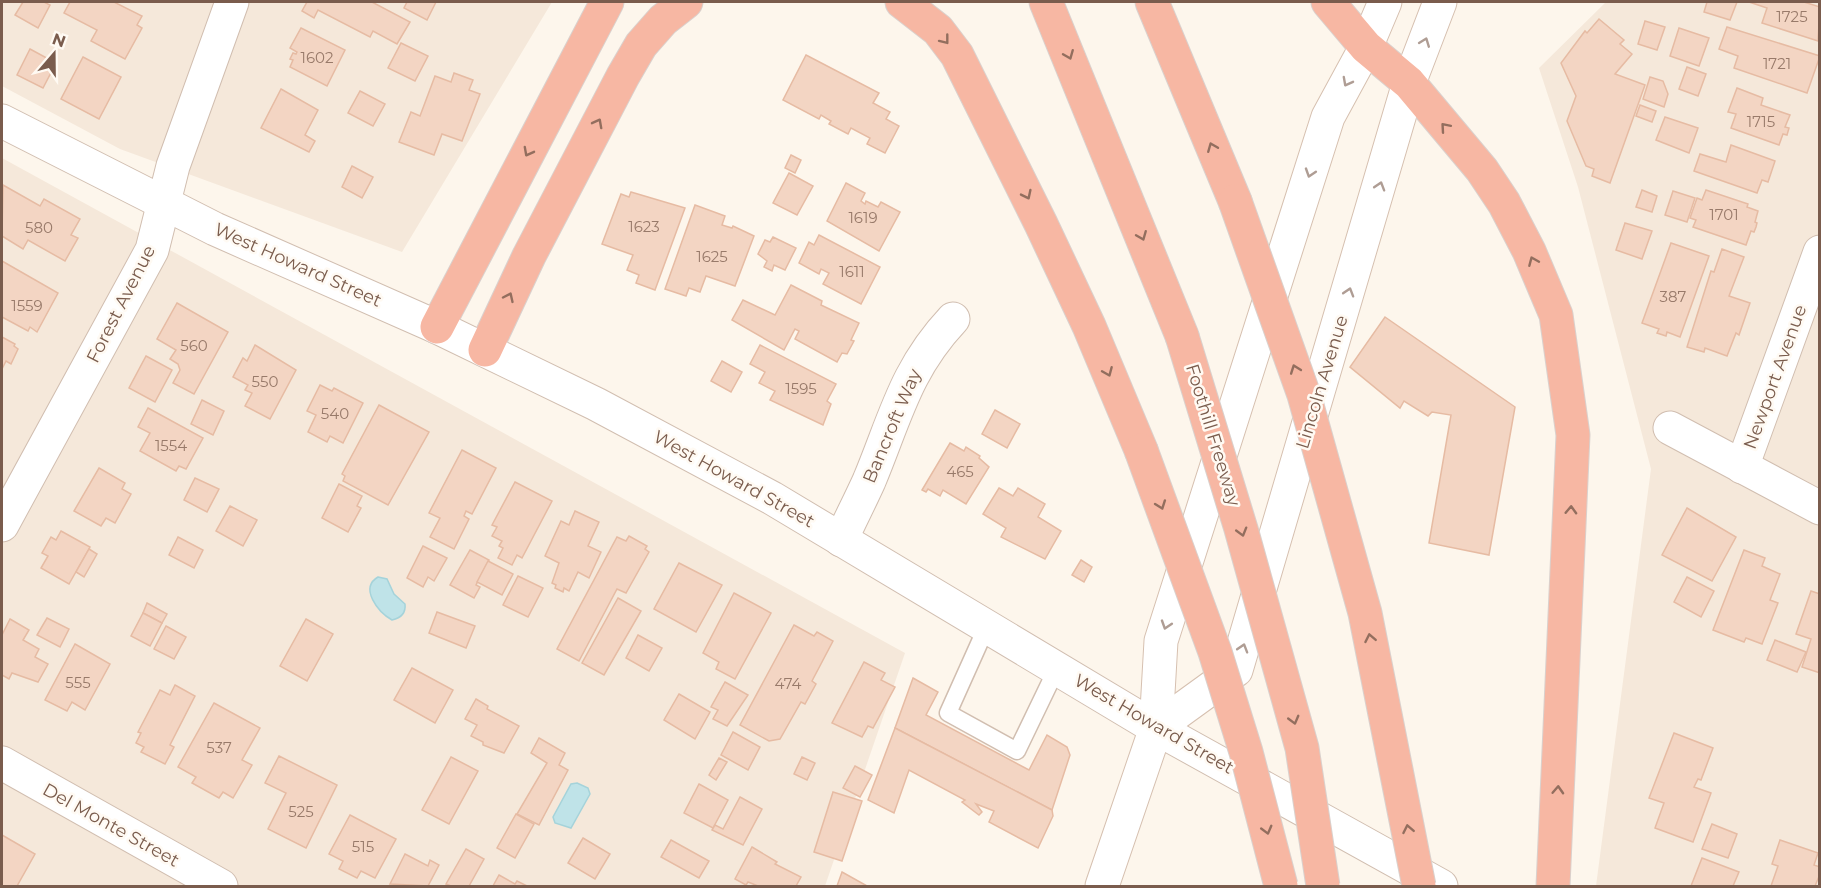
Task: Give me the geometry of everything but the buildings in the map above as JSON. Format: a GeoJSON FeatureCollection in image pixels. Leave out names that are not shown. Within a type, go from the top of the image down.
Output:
{"type":"FeatureCollection","features":[{"type":"Feature","properties":{"kind":"highway"},"geometry":{"type":"LineString","coordinates":[[437,327],[607,2]]}},
{"type":"Feature","properties":{"kind":"highway"},"geometry":{"type":"LineString","coordinates":[[485,350],[529,256],[623,76],[641,45],[663,20],[686,2]]}},
{"type":"Feature","properties":{"kind":"highway"},"geometry":{"type":"LineString","coordinates":[[902,2],[938,30],[957,55],[1070,285],[1141,450],[1218,663],[1246,753],[1281,886]]}},
{"type":"Feature","properties":{"kind":"highway","name":"Foothill Freeway"},"geometry":{"type":"LineString","coordinates":[[1046,2],[1182,336],[1241,529],[1302,748],[1323,886]]}},
{"type":"Feature","properties":{"kind":"highway"},"geometry":{"type":"LineString","coordinates":[[1152,2],[1235,201],[1304,395],[1365,614],[1419,886]]}},
{"type":"Feature","properties":{"kind":"highway"},"geometry":{"type":"LineString","coordinates":[[1328,2],[1366,47],[1409,84],[1482,170],[1504,203],[1529,251],[1556,315],[1573,435],[1553,886]]}},
{"type":"Feature","properties":{"kind":"street","name":"Forest Avenue"},"geometry":{"type":"LineString","coordinates":[[2,525],[152,250],[177,156],[232,2]]}},
{"type":"Feature","properties":{"kind":"street"},"geometry":{"type":"LineString","coordinates":[[1102,886],[1156,728],[1161,641],[1328,117],[1366,47],[1385,2]]}},
{"type":"Feature","properties":{"kind":"street","name":"Lincoln Avenue"},"geometry":{"type":"LineString","coordinates":[[1156,728],[1236,670],[1409,84],[1440,2]]}},
{"type":"Feature","properties":{"kind":"street","name":"West Howard Street"},"geometry":{"type":"LineString","coordinates":[[2,121],[164,204],[437,327],[676,446],[842,540],[1156,728],[1441,886]]}},
{"type":"Feature","properties":{"kind":"street","name":"Newport Avenue"},"geometry":{"type":"LineString","coordinates":[[1742,467],[1820,252]]}},
{"type":"Feature","properties":{"kind":"street","name":"Bancroft Way"},"geometry":{"type":"LineString","coordinates":[[842,540],[912,372],[938,335],[953,319]]}},
{"type":"Feature","properties":{"kind":"street"},"geometry":{"type":"LineString","coordinates":[[1670,428],[1820,508]]}},
{"type":"Feature","properties":{"kind":"street","name":"Del Monte Street"},"geometry":{"type":"LineString","coordinates":[[2,763],[220,886]]}},
{"type":"Feature","properties":{"kind":"lane"},"geometry":{"type":"LineString","coordinates":[[987,626],[948,713],[1017,751],[1057,668]]}},
{"type":"Feature","properties":{"kind":"shaded area"},"geometry":{"type":"Polygon","coordinates":[[[2,2],[552,2],[402,252],[120,149],[2,86],[2,2]]]}},
{"type":"Feature","properties":{"kind":"shaded area"},"geometry":{"type":"Polygon","coordinates":[[[1606,2],[1819,2],[1819,886],[1596,886],[1651,469],[1578,187],[1539,68],[1606,2]]]}},
{"type":"Feature","properties":{"kind":"shaded area"},"geometry":{"type":"Polygon","coordinates":[[[2,158],[905,653],[825,886],[2,886],[2,158]]]}},
{"type":"Feature","properties":{"kind":"water"},"geometry":{"type":"Polygon","coordinates":[[[378,577],[387,579],[394,594],[405,604],[404,612],[398,618],[392,620],[376,606],[373,600],[370,587],[378,577]]]}},
{"type":"Feature","properties":{"kind":"water"},"geometry":{"type":"Polygon","coordinates":[[[577,783],[588,788],[590,794],[571,828],[555,823],[553,817],[571,784],[577,783]]]}}]}
